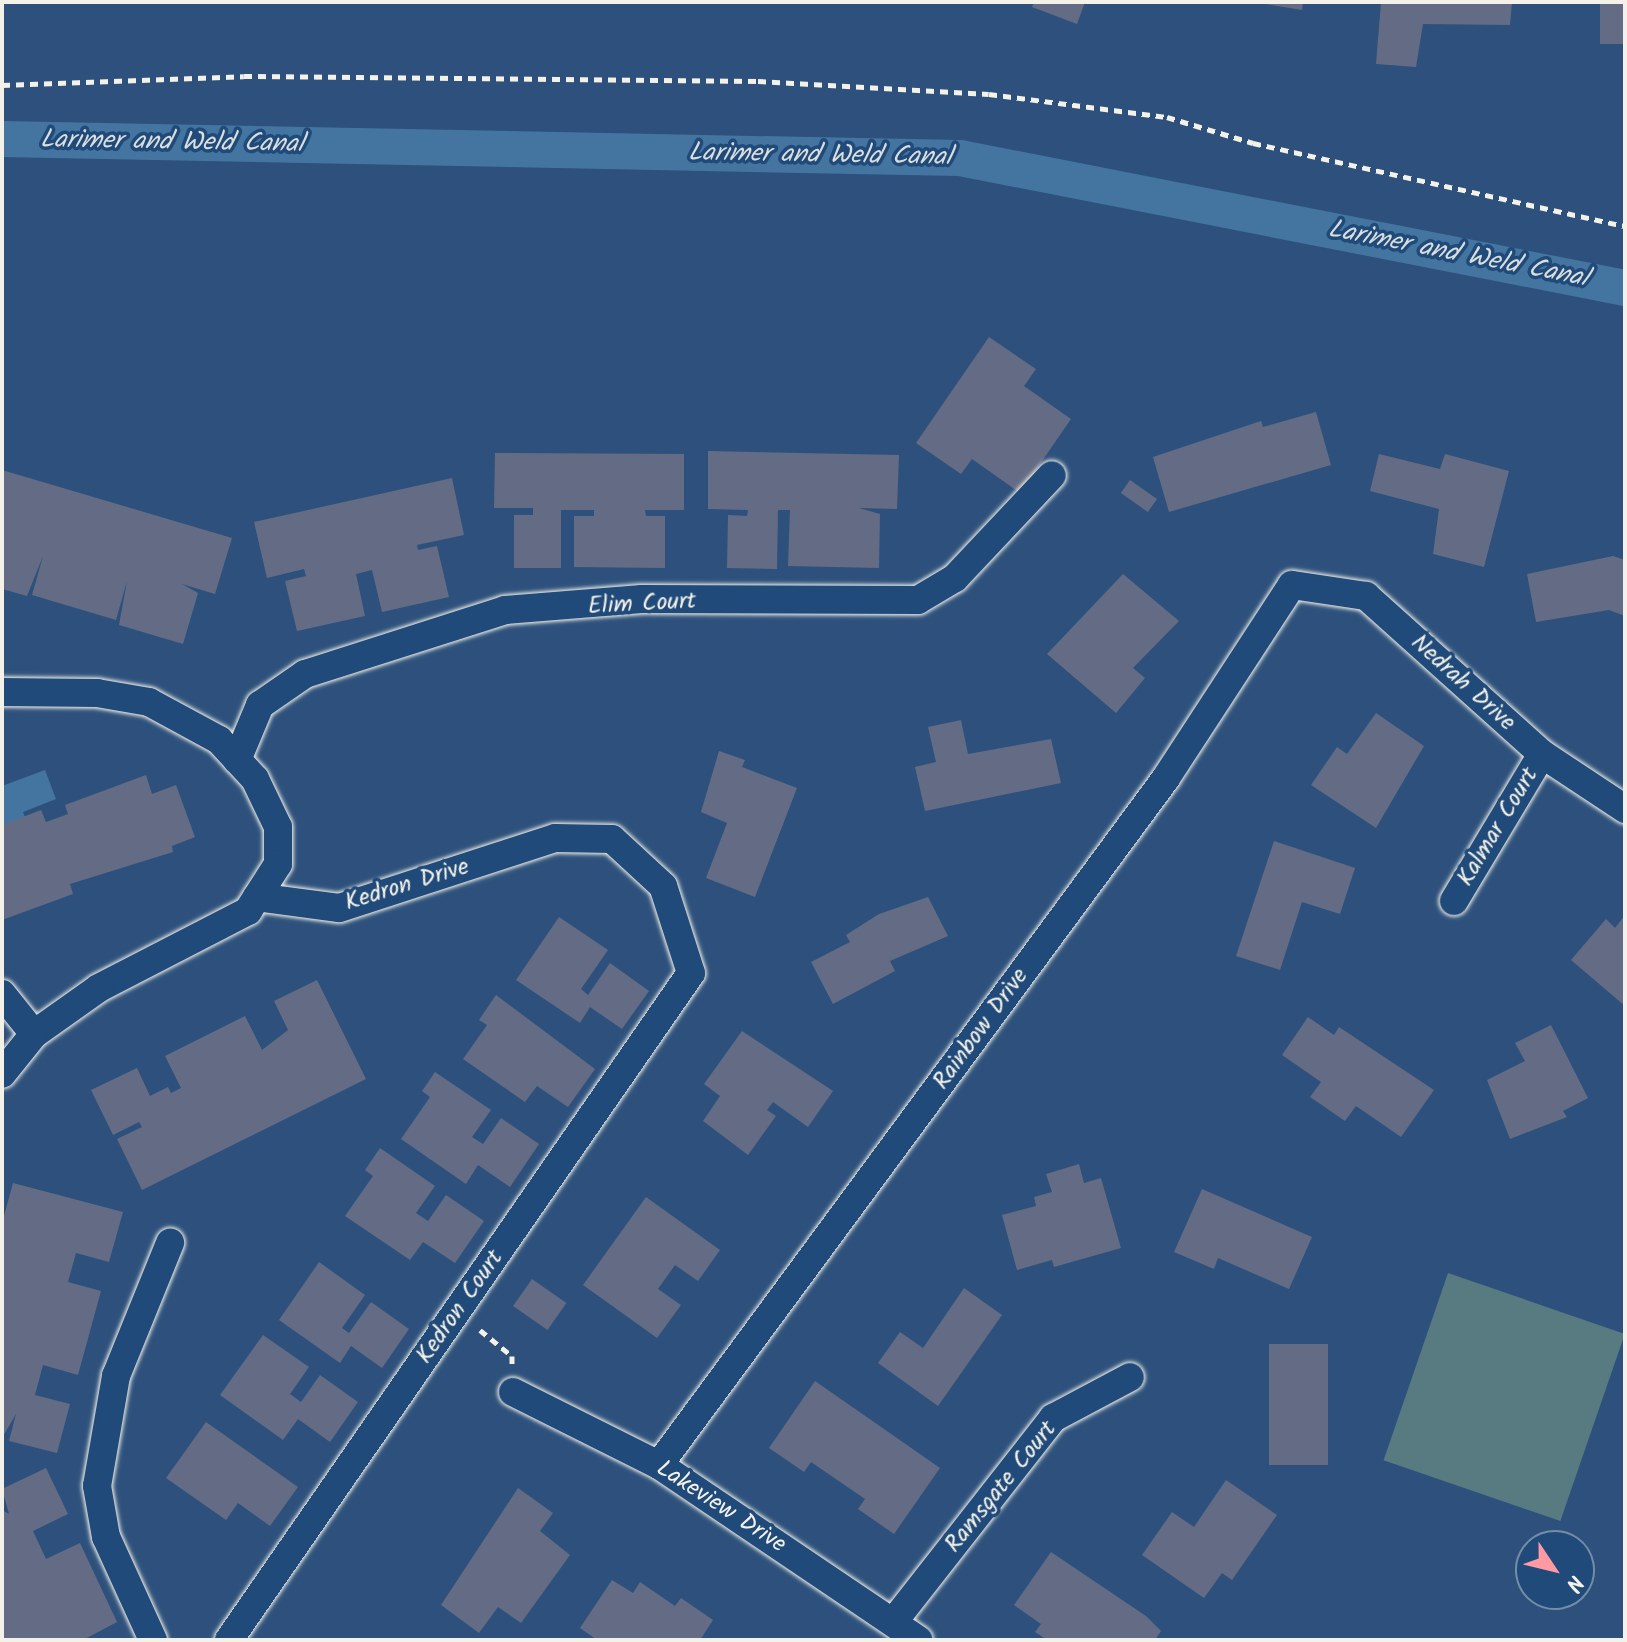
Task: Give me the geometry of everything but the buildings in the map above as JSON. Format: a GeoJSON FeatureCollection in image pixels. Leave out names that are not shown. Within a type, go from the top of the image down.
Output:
{"type":"FeatureCollection","features":[{"type":"Feature","properties":{"kind":"street","name":"Elim Court"},"geometry":{"type":"LineString","coordinates":[[237,760],[260,705],[305,674],[505,610],[642,599],[918,600],[955,578],[1052,475]]}},
{"type":"Feature","properties":{"kind":"street","name":"Nedrah Drive"},"geometry":{"type":"LineString","coordinates":[[1292,585],[1366,596],[1542,754],[1625,809]]}},
{"type":"Feature","properties":{"kind":"street","name":"Rainbow Drive"},"geometry":{"type":"LineString","coordinates":[[659,1465],[1166,778],[1292,585]]}},
{"type":"Feature","properties":{"kind":"street"},"geometry":{"type":"LineString","coordinates":[[2,692],[97,693],[149,702],[219,740],[255,779],[278,827],[278,864],[248,911],[99,988],[34,1034],[2,1074]]}},
{"type":"Feature","properties":{"kind":"street","name":"Kalmar Court"},"geometry":{"type":"LineString","coordinates":[[1454,901],[1542,754]]}},
{"type":"Feature","properties":{"kind":"street","name":"Kedron Drive"},"geometry":{"type":"LineString","coordinates":[[257,897],[339,908],[555,838],[612,839],[663,886],[691,973]]}},
{"type":"Feature","properties":{"kind":"street","name":"Kedron Court"},"geometry":{"type":"LineString","coordinates":[[229,1640],[691,973]]}},
{"type":"Feature","properties":{"kind":"street"},"geometry":{"type":"LineString","coordinates":[[2,994],[34,1034]]}},
{"type":"Feature","properties":{"kind":"street"},"geometry":{"type":"LineString","coordinates":[[153,1640],[106,1537],[97,1486],[116,1376],[170,1243]]}},
{"type":"Feature","properties":{"kind":"street","name":"Ramsgate Court"},"geometry":{"type":"LineString","coordinates":[[894,1621],[1053,1418],[1130,1377]]}},
{"type":"Feature","properties":{"kind":"street","name":"Lakeview Drive"},"geometry":{"type":"LineString","coordinates":[[513,1392],[659,1465],[918,1640]]}},
{"type":"Feature","properties":{"kind":"path"},"geometry":{"type":"LineString","coordinates":[[2,85],[244,76],[758,81],[989,94],[1167,117],[1284,151],[1625,226]]}},
{"type":"Feature","properties":{"kind":"path"},"geometry":{"type":"LineString","coordinates":[[457,1311],[512,1356],[513,1392]]}},
{"type":"Feature","properties":{"kind":"green space"},"geometry":{"type":"Polygon","coordinates":[[[1448,1273],[1625,1334],[1560,1521],[1384,1460],[1448,1273]]]}},
{"type":"Feature","properties":{"kind":"water"},"geometry":{"type":"Polygon","coordinates":[[[45,770],[56,799],[23,812],[28,826],[2,835],[2,786],[45,770]]]}},
{"type":"Feature","properties":{"kind":"waterway","name":"Larimer and Weld Canal"},"geometry":{"type":"LineString","coordinates":[[2,139],[960,158],[1625,288]]}}]}
